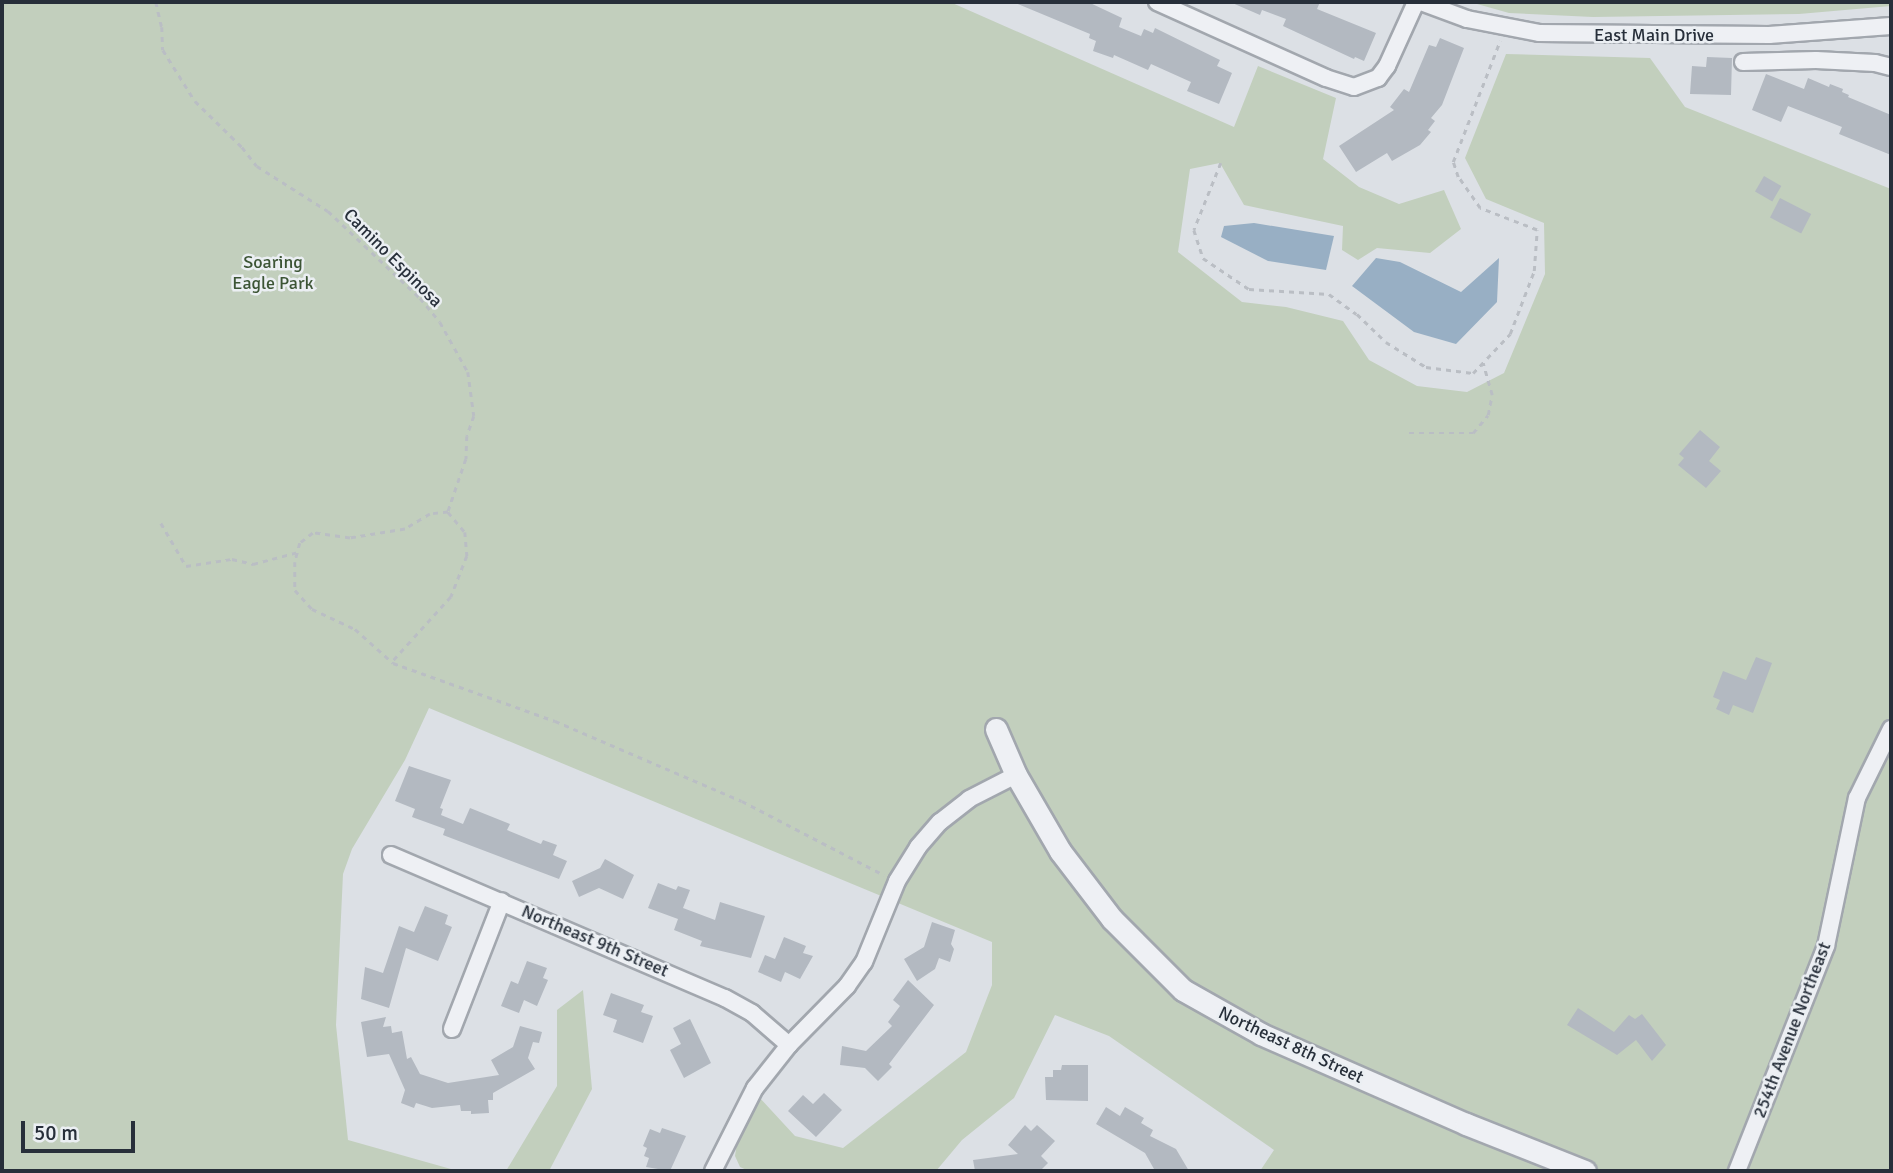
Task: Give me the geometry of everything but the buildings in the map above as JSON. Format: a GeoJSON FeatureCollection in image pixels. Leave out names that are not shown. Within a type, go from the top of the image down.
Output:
{"type":"FeatureCollection","features":[{"type":"Feature","properties":{"kind":"street"},"geometry":{"type":"LineString","coordinates":[[1157,2],[1326,78],[1354,87],[1378,78],[1387,66],[1418,2]]}},
{"type":"Feature","properties":{"kind":"street","name":"East Main Drive"},"geometry":{"type":"LineString","coordinates":[[1418,2],[1467,19],[1506,28],[1585,35],[1769,35],[1891,26]]}},
{"type":"Feature","properties":{"kind":"street"},"geometry":{"type":"LineString","coordinates":[[1743,62],[1816,60],[1875,63],[1891,68]]}},
{"type":"Feature","properties":{"kind":"street","name":"Northeast 8th Street"},"geometry":{"type":"LineString","coordinates":[[996,729],[1016,775],[1060,851],[1112,919],[1183,990],[1261,1034],[1466,1124],[1585,1171]]}},
{"type":"Feature","properties":{"kind":"street","name":"254th Avenue Northeast"},"geometry":{"type":"LineString","coordinates":[[1738,1171],[1826,946],[1857,798],[1891,729]]}},
{"type":"Feature","properties":{"kind":"street"},"geometry":{"type":"LineString","coordinates":[[713,1171],[755,1088],[789,1045],[847,986],[863,962],[897,881],[918,847],[940,822],[969,799],[1016,775]]}},
{"type":"Feature","properties":{"kind":"street","name":"Northeast 9th Street"},"geometry":{"type":"LineString","coordinates":[[391,855],[725,998],[752,1013],[789,1045]]}},
{"type":"Feature","properties":{"kind":"street"},"geometry":{"type":"LineString","coordinates":[[453,1029],[502,901]]}},
{"type":"Feature","properties":{"kind":"path","name":"Camino Espinosa"},"geometry":{"type":"LineString","coordinates":[[156,2],[162,27],[163,50],[195,101],[242,147],[257,166],[328,211],[348,228],[440,321],[468,372],[474,416],[467,436],[466,459],[448,512]]}},
{"type":"Feature","properties":{"kind":"path"},"geometry":{"type":"LineString","coordinates":[[1221,163],[1194,230],[1203,258],[1249,289],[1329,294],[1357,314],[1385,342],[1426,367],[1473,373],[1510,334],[1534,271],[1536,230],[1517,220],[1480,208],[1458,177],[1453,163],[1506,28]]}},
{"type":"Feature","properties":{"kind":"path"},"geometry":{"type":"LineString","coordinates":[[1409,433],[1473,433],[1488,415],[1492,395],[1483,363]]}},
{"type":"Feature","properties":{"kind":"path"},"geometry":{"type":"LineString","coordinates":[[393,663],[426,628],[455,590],[467,549],[464,532],[448,512],[430,514],[404,529],[350,538],[313,533],[300,543],[295,590],[312,609],[355,629],[393,663],[555,721],[717,791],[897,881]]}},
{"type":"Feature","properties":{"kind":"path"},"geometry":{"type":"LineString","coordinates":[[161,523],[186,566],[232,559],[253,564],[298,552]]}},
{"type":"Feature","properties":{"kind":"green space","name":"Soaring Eagle Park"},"geometry":{"type":"Polygon","coordinates":[[[2,2],[950,2],[1234,127],[1258,66],[1336,98],[1323,159],[1359,187],[1399,204],[1444,190],[1461,229],[1430,253],[1377,248],[1358,260],[1342,250],[1343,226],[1244,205],[1220,163],[1190,169],[1178,252],[1242,302],[1286,307],[1343,321],[1369,360],[1417,386],[1467,392],[1504,373],[1545,274],[1544,223],[1486,199],[1465,158],[1506,54],[1650,58],[1685,107],[1891,189],[1891,1171],[1260,1171],[1274,1150],[1109,1036],[1055,1015],[1014,1098],[962,1140],[936,1171],[749,1171],[740,1167],[735,1156],[737,1143],[759,1097],[795,1136],[843,1148],[966,1052],[992,985],[992,942],[429,708],[405,760],[352,849],[343,874],[336,1025],[348,1140],[458,1171],[2,1171],[2,2]]]}},
{"type":"Feature","properties":{"kind":"green space"},"geometry":{"type":"Polygon","coordinates":[[[1470,2],[1891,2],[1891,6],[1799,14],[1593,17],[1509,13],[1470,2]]]}},
{"type":"Feature","properties":{"kind":"green space"},"geometry":{"type":"Polygon","coordinates":[[[583,990],[592,1089],[549,1171],[506,1171],[557,1086],[557,1010],[583,990]]]}},
{"type":"Feature","properties":{"kind":"water"},"geometry":{"type":"Polygon","coordinates":[[[1254,223],[1334,236],[1326,270],[1268,261],[1221,237],[1224,226],[1254,223]]]}},
{"type":"Feature","properties":{"kind":"water"},"geometry":{"type":"Polygon","coordinates":[[[1376,258],[1400,262],[1461,292],[1499,258],[1497,302],[1456,344],[1414,332],[1352,286],[1376,258]]]}}]}
